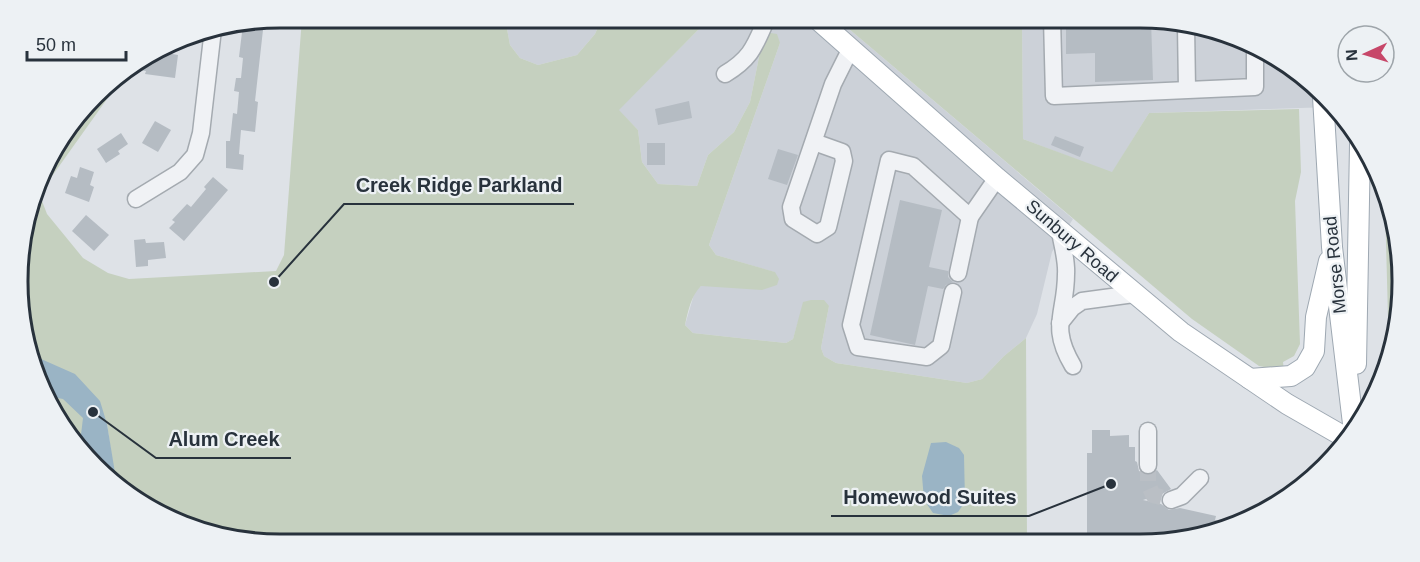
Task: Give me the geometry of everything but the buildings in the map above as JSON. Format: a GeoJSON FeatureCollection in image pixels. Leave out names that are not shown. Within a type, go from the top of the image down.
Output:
{"type":"FeatureCollection","features":[{"type":"Feature","properties":{"kind":"main road","name":"Sunbury Road"},"geometry":{"type":"LineString","coordinates":[[828,28],[998,178],[1181,332],[1287,404],[1339,435]]}},
{"type":"Feature","properties":{"kind":"main road","name":"Morse Road"},"geometry":{"type":"LineString","coordinates":[[1324,109],[1332,247],[1352,416]]}},
{"type":"Feature","properties":{"kind":"main road","name":"Morse Road"},"geometry":{"type":"LineString","coordinates":[[1354,413],[1360,158]]}},
{"type":"Feature","properties":{"kind":"main road"},"geometry":{"type":"LineString","coordinates":[[1250,379],[1291,376],[1305,367],[1314,351],[1316,317],[1332,247]]}},
{"type":"Feature","properties":{"kind":"street"},"geometry":{"type":"LineString","coordinates":[[725,74],[738,66],[756,46],[763,28]]}},
{"type":"Feature","properties":{"kind":"street"},"geometry":{"type":"LineString","coordinates":[[1052,28],[1054,96],[1255,87],[1255,57]]}},
{"type":"Feature","properties":{"kind":"street"},"geometry":{"type":"LineString","coordinates":[[1186,33],[1187,89]]}},
{"type":"Feature","properties":{"kind":"street"},"geometry":{"type":"LineString","coordinates":[[136,199],[180,172],[195,155],[201,133],[212,38]]}},
{"type":"Feature","properties":{"kind":"street"},"geometry":{"type":"LineString","coordinates":[[814,141],[842,152],[844,162],[828,227],[817,234],[794,219],[791,207],[833,84],[851,48]]}},
{"type":"Feature","properties":{"kind":"street"},"geometry":{"type":"LineString","coordinates":[[953,292],[941,346],[927,357],[858,347],[851,325],[889,160],[913,166],[970,217]]}},
{"type":"Feature","properties":{"kind":"street"},"geometry":{"type":"LineString","coordinates":[[958,273],[970,217],[998,178]]}},
{"type":"Feature","properties":{"kind":"street"},"geometry":{"type":"LineString","coordinates":[[1060,231],[1067,272],[1059,324],[1063,347],[1073,366]]}},
{"type":"Feature","properties":{"kind":"street"},"geometry":{"type":"LineString","coordinates":[[1059,324],[1072,308],[1082,301],[1134,294]]}},
{"type":"Feature","properties":{"kind":"street"},"geometry":{"type":"LineString","coordinates":[[1148,431],[1148,465]]}},
{"type":"Feature","properties":{"kind":"street"},"geometry":{"type":"LineString","coordinates":[[1171,500],[1182,496],[1200,478]]}},
{"type":"Feature","properties":{"kind":"shaded area"},"geometry":{"type":"Polygon","coordinates":[[[507,28],[598,28],[577,55],[538,65],[520,58],[510,45],[507,28]]]}},
{"type":"Feature","properties":{"kind":"shaded area"},"geometry":{"type":"Polygon","coordinates":[[[727,28],[738,30],[740,28],[848,28],[1073,219],[1052,252],[1037,314],[1026,338],[1004,356],[982,379],[967,383],[836,363],[824,356],[821,348],[829,306],[804,302],[793,339],[786,343],[693,333],[685,325],[695,291],[701,286],[774,272],[716,255],[709,245],[780,43],[764,32],[750,102],[734,132],[708,155],[697,186],[658,184],[642,162],[638,130],[618,110],[698,30],[727,28]]]}},
{"type":"Feature","properties":{"kind":"shaded area"},"geometry":{"type":"Polygon","coordinates":[[[1022,28],[1139,28],[1204,37],[1236,48],[1265,62],[1293,81],[1322,107],[1149,113],[1112,173],[1023,139],[1022,28]]]}},
{"type":"Feature","properties":{"kind":"green space"},"geometry":{"type":"Polygon","coordinates":[[[301,28],[507,28],[510,45],[520,58],[538,65],[577,55],[598,28],[703,28],[698,30],[619,110],[638,130],[642,162],[658,184],[697,186],[708,155],[734,132],[750,102],[764,32],[777,34],[780,43],[709,245],[716,255],[775,272],[779,279],[777,285],[762,290],[701,286],[692,299],[685,325],[693,333],[786,343],[793,339],[803,302],[824,300],[829,306],[821,348],[824,356],[836,363],[967,383],[982,379],[1004,356],[1026,338],[1027,534],[281,534],[232,529],[184,514],[155,500],[114,470],[107,424],[41,360],[33,330],[28,281],[33,232],[42,199],[47,214],[83,258],[108,273],[129,279],[276,271],[284,255],[301,28]]]}},
{"type":"Feature","properties":{"kind":"green space"},"geometry":{"type":"Polygon","coordinates":[[[848,28],[1022,28],[1023,139],[1112,172],[1149,113],[1299,109],[1301,172],[1295,201],[1300,344],[1294,356],[1283,362],[1284,371],[1259,366],[1192,319],[848,28]]]}},
{"type":"Feature","properties":{"kind":"green space"},"geometry":{"type":"Polygon","coordinates":[[[109,96],[51,178],[71,141],[109,96]]]}},
{"type":"Feature","properties":{"kind":"green space"},"geometry":{"type":"Polygon","coordinates":[[[1386,226],[1392,281],[1388,321],[1386,226]]]}},
{"type":"Feature","properties":{"kind":"green space"},"geometry":{"type":"Polygon","coordinates":[[[51,384],[93,412],[102,460],[71,421],[51,384]]]}},
{"type":"Feature","properties":{"kind":"water"},"geometry":{"type":"Polygon","coordinates":[[[41,359],[75,374],[100,401],[107,424],[115,471],[102,460],[81,435],[83,418],[63,399],[57,398],[41,359]]]}},
{"type":"Feature","properties":{"kind":"water"},"geometry":{"type":"Polygon","coordinates":[[[946,442],[959,448],[964,455],[965,502],[958,512],[949,516],[933,513],[924,500],[922,476],[931,443],[946,442]]]}},
{"type":"Feature","properties":{"kind":"tunnel"},"geometry":{"type":"LineString","coordinates":[[1148,465],[1148,484],[1153,495],[1171,500]]}},
{"type":"Feature","properties":{"kind":"place","name":"Creek Ridge Parkland"},"geometry":{"type":"Point","coordinates":[274,282]}},
{"type":"Feature","properties":{"kind":"place","name":"Alum Creek"},"geometry":{"type":"Point","coordinates":[93,412]}},
{"type":"Feature","properties":{"kind":"place","name":"Homewood Suites"},"geometry":{"type":"Point","coordinates":[1111,484]}}]}
